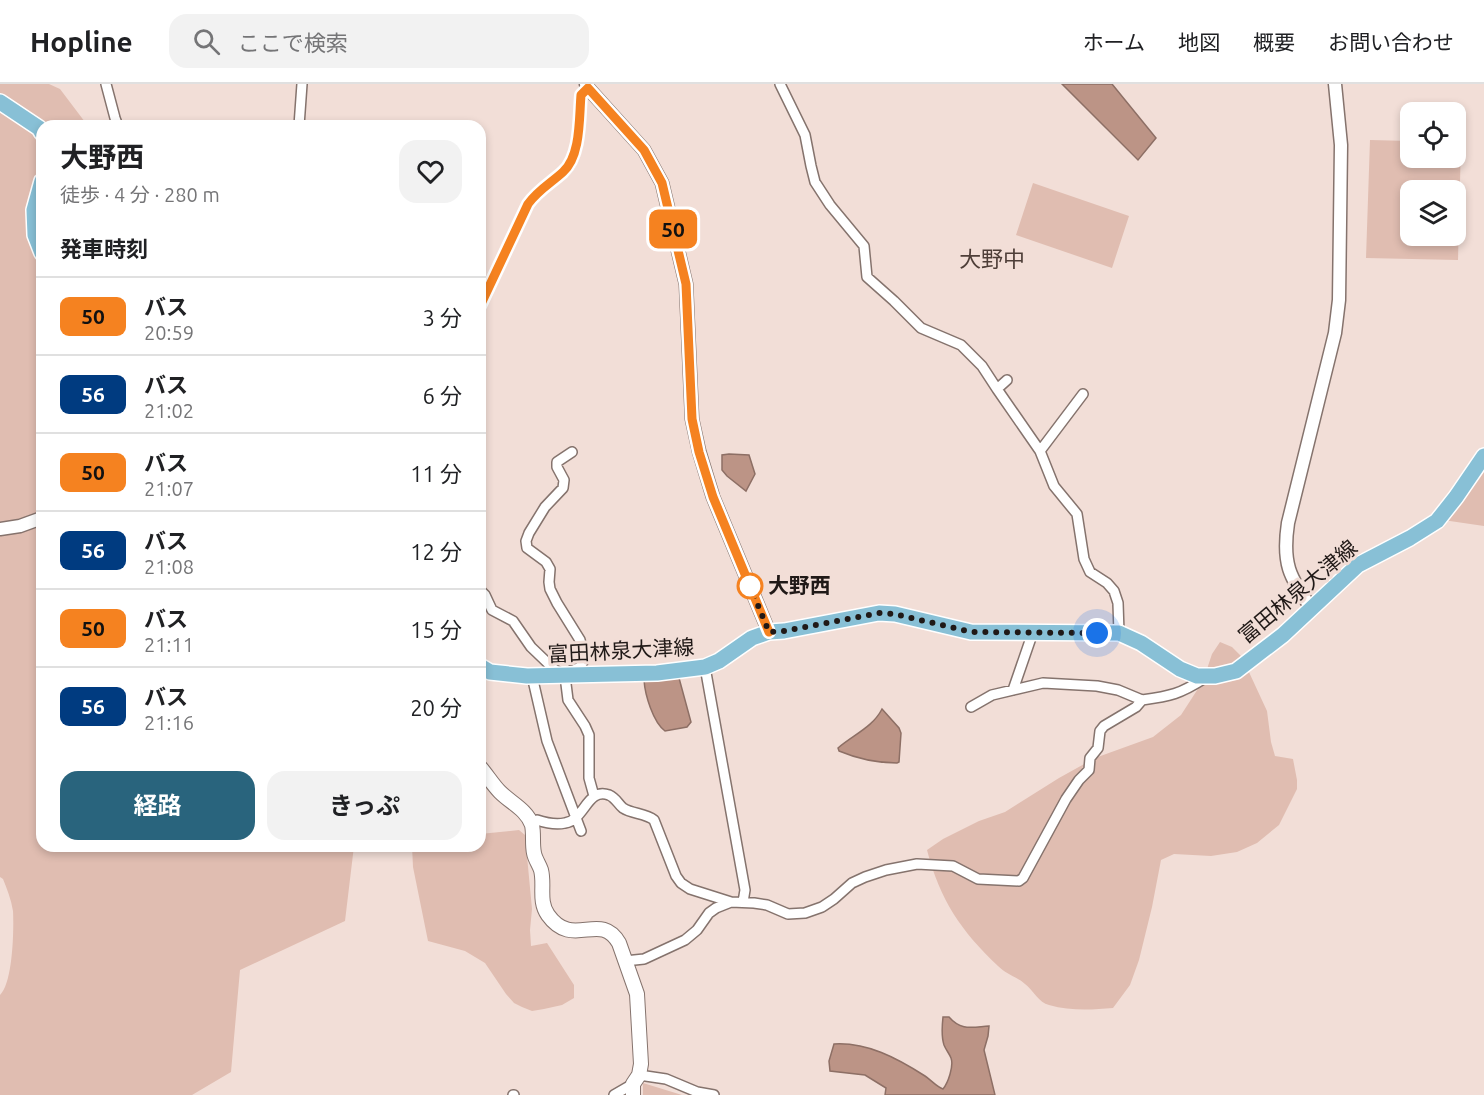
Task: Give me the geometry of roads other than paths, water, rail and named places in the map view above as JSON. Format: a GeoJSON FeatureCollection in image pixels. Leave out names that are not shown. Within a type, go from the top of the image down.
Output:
{"type":"FeatureCollection","features":[{"type":"Feature","properties":{"kind":"main road"},"geometry":{"type":"LineString","coordinates":[[0,102],[36,126]]}},
{"type":"Feature","properties":{"kind":"main road"},"geometry":{"type":"LineString","coordinates":[[36,203],[34,210],[36,238]]}},
{"type":"Feature","properties":{"kind":"main road","name":"富田林泉大津線"},"geometry":{"type":"LineString","coordinates":[[486,671],[532,676],[657,673],[705,668],[752,638],[769,632],[879,613],[895,614],[971,632],[1119,633],[1141,643],[1180,669],[1197,676],[1215,676],[1236,671],[1283,635],[1358,565],[1437,521],[1484,456]]}},
{"type":"Feature","properties":{"kind":"main road"},"geometry":{"type":"LineString","coordinates":[[486,774],[500,792],[522,810],[531,824],[534,854],[541,870],[542,904],[549,915],[558,925],[567,930],[577,932],[604,928],[619,943],[637,994],[640,1064],[635,1085]]}},
{"type":"Feature","properties":{"kind":"street"},"geometry":{"type":"LineString","coordinates":[[106,84],[116,120]]}},
{"type":"Feature","properties":{"kind":"street"},"geometry":{"type":"LineString","coordinates":[[300,120],[303,84]]}},
{"type":"Feature","properties":{"kind":"street"},"geometry":{"type":"LineString","coordinates":[[780,84],[805,135],[815,182],[830,205],[864,246],[867,277],[921,328],[961,345],[981,366],[1040,451],[1054,486],[1077,514],[1084,559],[1090,572],[1107,583],[1114,591],[1118,603],[1119,633]]}},
{"type":"Feature","properties":{"kind":"street"},"geometry":{"type":"LineString","coordinates":[[1312,609],[1298,590],[1290,572],[1285,556],[1285,542],[1335,333],[1341,146],[1335,84]]}},
{"type":"Feature","properties":{"kind":"street"},"geometry":{"type":"LineString","coordinates":[[486,293],[528,204],[535,195],[566,170],[576,153],[581,95],[587,86],[644,150],[662,183],[686,284],[692,419],[699,452],[713,497],[769,632]]}},
{"type":"Feature","properties":{"kind":"street"},"geometry":{"type":"LineString","coordinates":[[997,389],[1006,380]]}},
{"type":"Feature","properties":{"kind":"street"},"geometry":{"type":"LineString","coordinates":[[1040,451],[1083,394]]}},
{"type":"Feature","properties":{"kind":"street"},"geometry":{"type":"LineString","coordinates":[[565,675],[580,667],[585,658],[584,650],[550,589],[550,569],[546,562],[527,548],[526,541],[545,507],[563,488],[564,480],[557,467],[557,462],[572,452]]}},
{"type":"Feature","properties":{"kind":"street"},"geometry":{"type":"LineString","coordinates":[[0,529],[20,526],[36,520]]}},
{"type":"Feature","properties":{"kind":"street"},"geometry":{"type":"LineString","coordinates":[[486,597],[492,610],[513,621],[531,647],[555,670],[565,675]]}},
{"type":"Feature","properties":{"kind":"street"},"geometry":{"type":"LineString","coordinates":[[1013,690],[1033,632]]}},
{"type":"Feature","properties":{"kind":"street"},"geometry":{"type":"LineString","coordinates":[[705,668],[745,890],[744,902]]}},
{"type":"Feature","properties":{"kind":"street"},"geometry":{"type":"LineString","coordinates":[[565,675],[568,700],[589,735],[589,778],[594,796]]}},
{"type":"Feature","properties":{"kind":"street"},"geometry":{"type":"LineString","coordinates":[[532,676],[547,741],[581,831]]}},
{"type":"Feature","properties":{"kind":"street"},"geometry":{"type":"LineString","coordinates":[[971,707],[992,695],[1043,683],[1097,686],[1118,690],[1142,700],[1172,696],[1187,690],[1206,677]]}},
{"type":"Feature","properties":{"kind":"street"},"geometry":{"type":"LineString","coordinates":[[537,820],[548,824],[566,823],[576,819],[594,796],[610,795],[624,808],[654,820],[681,884],[731,902],[767,905],[788,914],[805,913],[822,907],[852,883],[865,877],[917,864],[953,866],[978,879],[1019,881],[1023,878],[1066,799],[1089,770],[1090,758],[1098,748],[1100,731],[1104,726],[1136,707],[1142,700]]}},
{"type":"Feature","properties":{"kind":"street"},"geometry":{"type":"LineString","coordinates":[[625,961],[644,958],[685,940],[697,930],[709,913],[731,902]]}},
{"type":"Feature","properties":{"kind":"street"},"geometry":{"type":"LineString","coordinates":[[632,979],[644,958]]}},
{"type":"Feature","properties":{"kind":"street"},"geometry":{"type":"LineString","coordinates":[[614,1095],[635,1085],[666,1079],[697,1092],[714,1095]]}},
{"type":"Feature","properties":{"kind":"place","name":"大野西"},"geometry":{"type":"Point","coordinates":[750,586]}},
{"type":"Feature","properties":{"kind":"district","name":"大野中"},"geometry":{"type":"Point","coordinates":[992,259]}}]}
